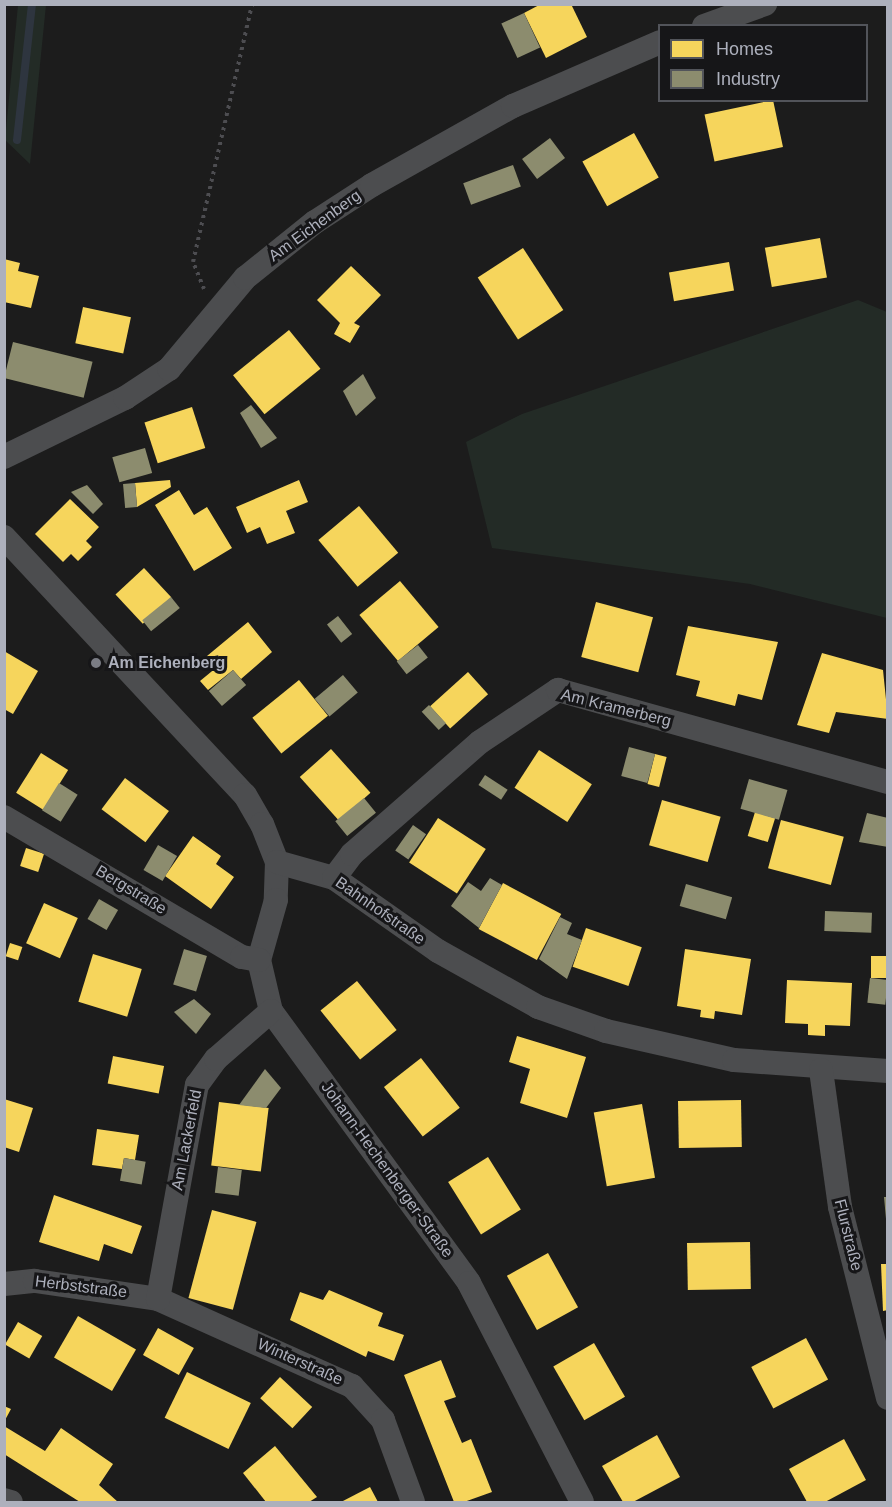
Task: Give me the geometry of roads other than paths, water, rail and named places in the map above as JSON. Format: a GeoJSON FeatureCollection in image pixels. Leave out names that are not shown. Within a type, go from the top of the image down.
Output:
{"type":"FeatureCollection","features":[{"type":"Feature","properties":{"kind":"street"},"geometry":{"type":"LineString","coordinates":[[709,24],[761,5]]}},
{"type":"Feature","properties":{"kind":"street","name":"Am Eichenberg"},"geometry":{"type":"LineString","coordinates":[[4,457],[126,398],[169,369],[246,278],[315,222],[372,185],[513,106],[658,43]]}},
{"type":"Feature","properties":{"kind":"street"},"geometry":{"type":"LineString","coordinates":[[4,537],[244,795],[277,862],[276,900],[259,960]]}},
{"type":"Feature","properties":{"kind":"street","name":"Am Kramerberg"},"geometry":{"type":"LineString","coordinates":[[334,878],[352,855],[480,742],[558,690],[888,782]]}},
{"type":"Feature","properties":{"kind":"street","name":"Bergstraße"},"geometry":{"type":"LineString","coordinates":[[4,817],[242,957],[259,960]]}},
{"type":"Feature","properties":{"kind":"street","name":"Bahnhofstraße"},"geometry":{"type":"LineString","coordinates":[[277,862],[334,878],[438,951],[538,1007],[659,1044],[821,1070],[888,1071]]}},
{"type":"Feature","properties":{"kind":"street","name":"Johann-Hechenberger-Straße"},"geometry":{"type":"LineString","coordinates":[[259,960],[272,1011],[469,1283],[582,1503]]}},
{"type":"Feature","properties":{"kind":"street","name":"Am Lackerfeld"},"geometry":{"type":"LineString","coordinates":[[158,1299],[197,1085],[216,1059],[272,1011]]}},
{"type":"Feature","properties":{"kind":"street","name":"Flurstraße"},"geometry":{"type":"LineString","coordinates":[[821,1070],[840,1207],[888,1398]]}},
{"type":"Feature","properties":{"kind":"street","name":"Herbststraße"},"geometry":{"type":"LineString","coordinates":[[4,1284],[35,1281],[158,1299]]}},
{"type":"Feature","properties":{"kind":"street","name":"Winterstraße"},"geometry":{"type":"LineString","coordinates":[[158,1299],[352,1386],[383,1420],[413,1503]]}},
{"type":"Feature","properties":{"kind":"street"},"geometry":{"type":"LineString","coordinates":[[4,1500],[11,1503]]}},
{"type":"Feature","properties":{"kind":"waterway"},"geometry":{"type":"LineString","coordinates":[[17,140],[32,4]]}},
{"type":"Feature","properties":{"kind":"place","name":"Am Eichenberg"},"geometry":{"type":"Point","coordinates":[96,663]}}]}
